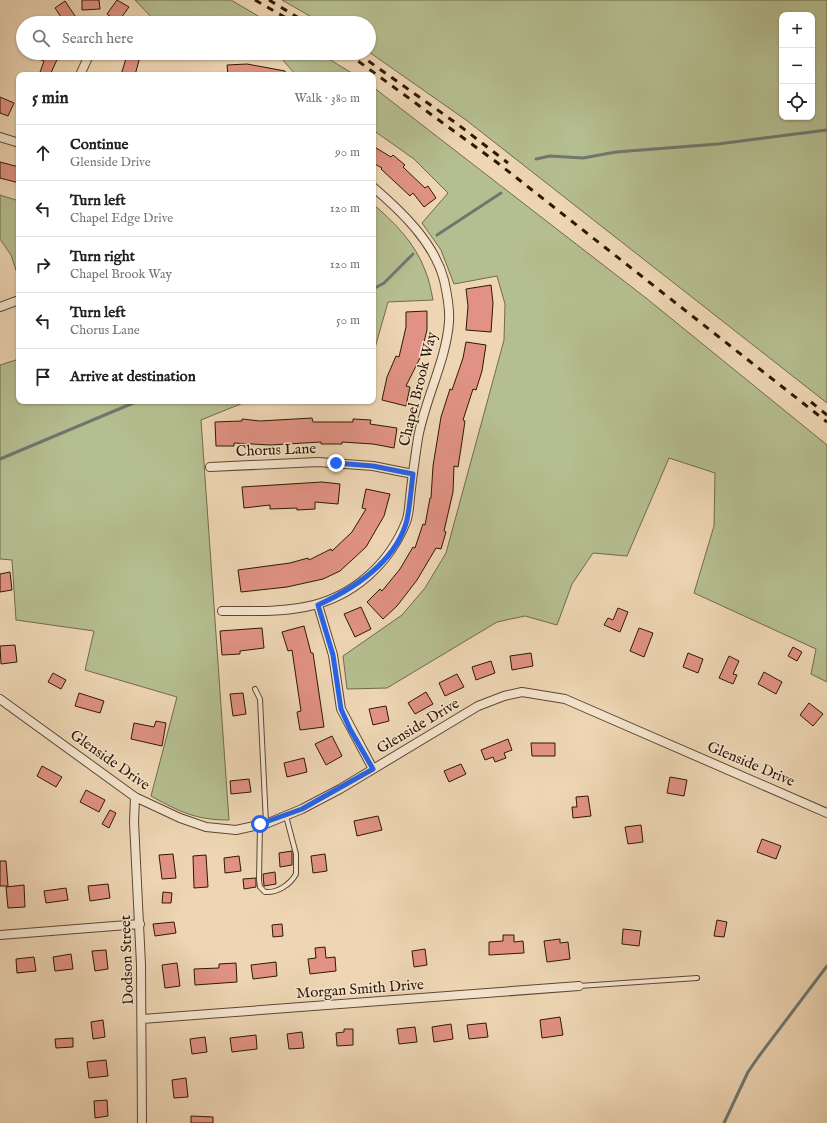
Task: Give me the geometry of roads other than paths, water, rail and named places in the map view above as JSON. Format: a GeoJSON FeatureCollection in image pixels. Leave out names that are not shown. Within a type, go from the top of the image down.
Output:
{"type":"FeatureCollection","features":[{"type":"Feature","properties":{"kind":"street"},"geometry":{"type":"LineString","coordinates":[[81,72],[87,60]]}},
{"type":"Feature","properties":{"kind":"street"},"geometry":{"type":"LineString","coordinates":[[0,137],[16,142]]}},
{"type":"Feature","properties":{"kind":"street","name":"Chapel Brook Way"},"geometry":{"type":"LineString","coordinates":[[222,611],[286,611],[318,605],[345,592],[368,576],[390,551],[397,541],[406,520],[418,437],[446,341],[450,321],[448,299],[443,278],[436,261],[419,233],[395,206],[376,190]]}},
{"type":"Feature","properties":{"kind":"street"},"geometry":{"type":"LineString","coordinates":[[0,306],[16,301]]}},
{"type":"Feature","properties":{"kind":"street","name":"Chorus Lane"},"geometry":{"type":"LineString","coordinates":[[210,467],[318,462],[373,466],[413,474]]}},
{"type":"Feature","properties":{"kind":"street"},"geometry":{"type":"LineString","coordinates":[[318,605],[333,655],[341,709],[350,729],[373,769]]}},
{"type":"Feature","properties":{"kind":"street","name":"Glenside Drive"},"geometry":{"type":"LineString","coordinates":[[0,699],[135,797],[180,818],[206,827],[236,830],[263,824],[286,815],[340,789],[478,706],[504,696],[522,692],[565,699],[827,813]]}},
{"type":"Feature","properties":{"kind":"street","name":"Dodson Street"},"geometry":{"type":"LineString","coordinates":[[135,797],[134,822],[140,924],[142,1123]]}},
{"type":"Feature","properties":{"kind":"street"},"geometry":{"type":"LineString","coordinates":[[0,934],[140,924]]}},
{"type":"Feature","properties":{"kind":"street","name":"Morgan Smith Drive"},"geometry":{"type":"LineString","coordinates":[[142,1019],[579,986]]}},
{"type":"Feature","properties":{"kind":"lane"},"geometry":{"type":"LineString","coordinates":[[255,689],[260,700],[263,824],[259,880],[260,888],[265,892],[272,892],[285,886],[296,874],[296,854],[286,815]]}},
{"type":"Feature","properties":{"kind":"lane"},"geometry":{"type":"LineString","coordinates":[[579,986],[697,978]]}},
{"type":"Feature","properties":{"kind":"waterway"},"geometry":{"type":"LineString","coordinates":[[536,159],[550,156],[583,158],[616,152],[718,144],[827,130]]}},
{"type":"Feature","properties":{"kind":"waterway"},"geometry":{"type":"LineString","coordinates":[[437,235],[501,193]]}},
{"type":"Feature","properties":{"kind":"waterway"},"geometry":{"type":"LineString","coordinates":[[376,287],[384,283],[413,254]]}},
{"type":"Feature","properties":{"kind":"waterway"},"geometry":{"type":"LineString","coordinates":[[0,459],[131,404]]}},
{"type":"Feature","properties":{"kind":"waterway"},"geometry":{"type":"LineString","coordinates":[[724,1123],[748,1072],[827,966]]}},
{"type":"Feature","properties":{"kind":"railway"},"geometry":{"type":"LineString","coordinates":[[255,0],[283,16]]}},
{"type":"Feature","properties":{"kind":"railway"},"geometry":{"type":"LineString","coordinates":[[269,0],[295,16]]}},
{"type":"Feature","properties":{"kind":"railway"},"geometry":{"type":"LineString","coordinates":[[357,60],[373,72]]}},
{"type":"Feature","properties":{"kind":"railway"},"geometry":{"type":"LineString","coordinates":[[367,60],[456,123],[508,163]]}},
{"type":"Feature","properties":{"kind":"railway"},"geometry":{"type":"LineString","coordinates":[[376,74],[499,164],[827,422]]}},
{"type":"Feature","properties":{"kind":"railway"},"geometry":{"type":"LineString","coordinates":[[811,402],[827,415]]}}]}
